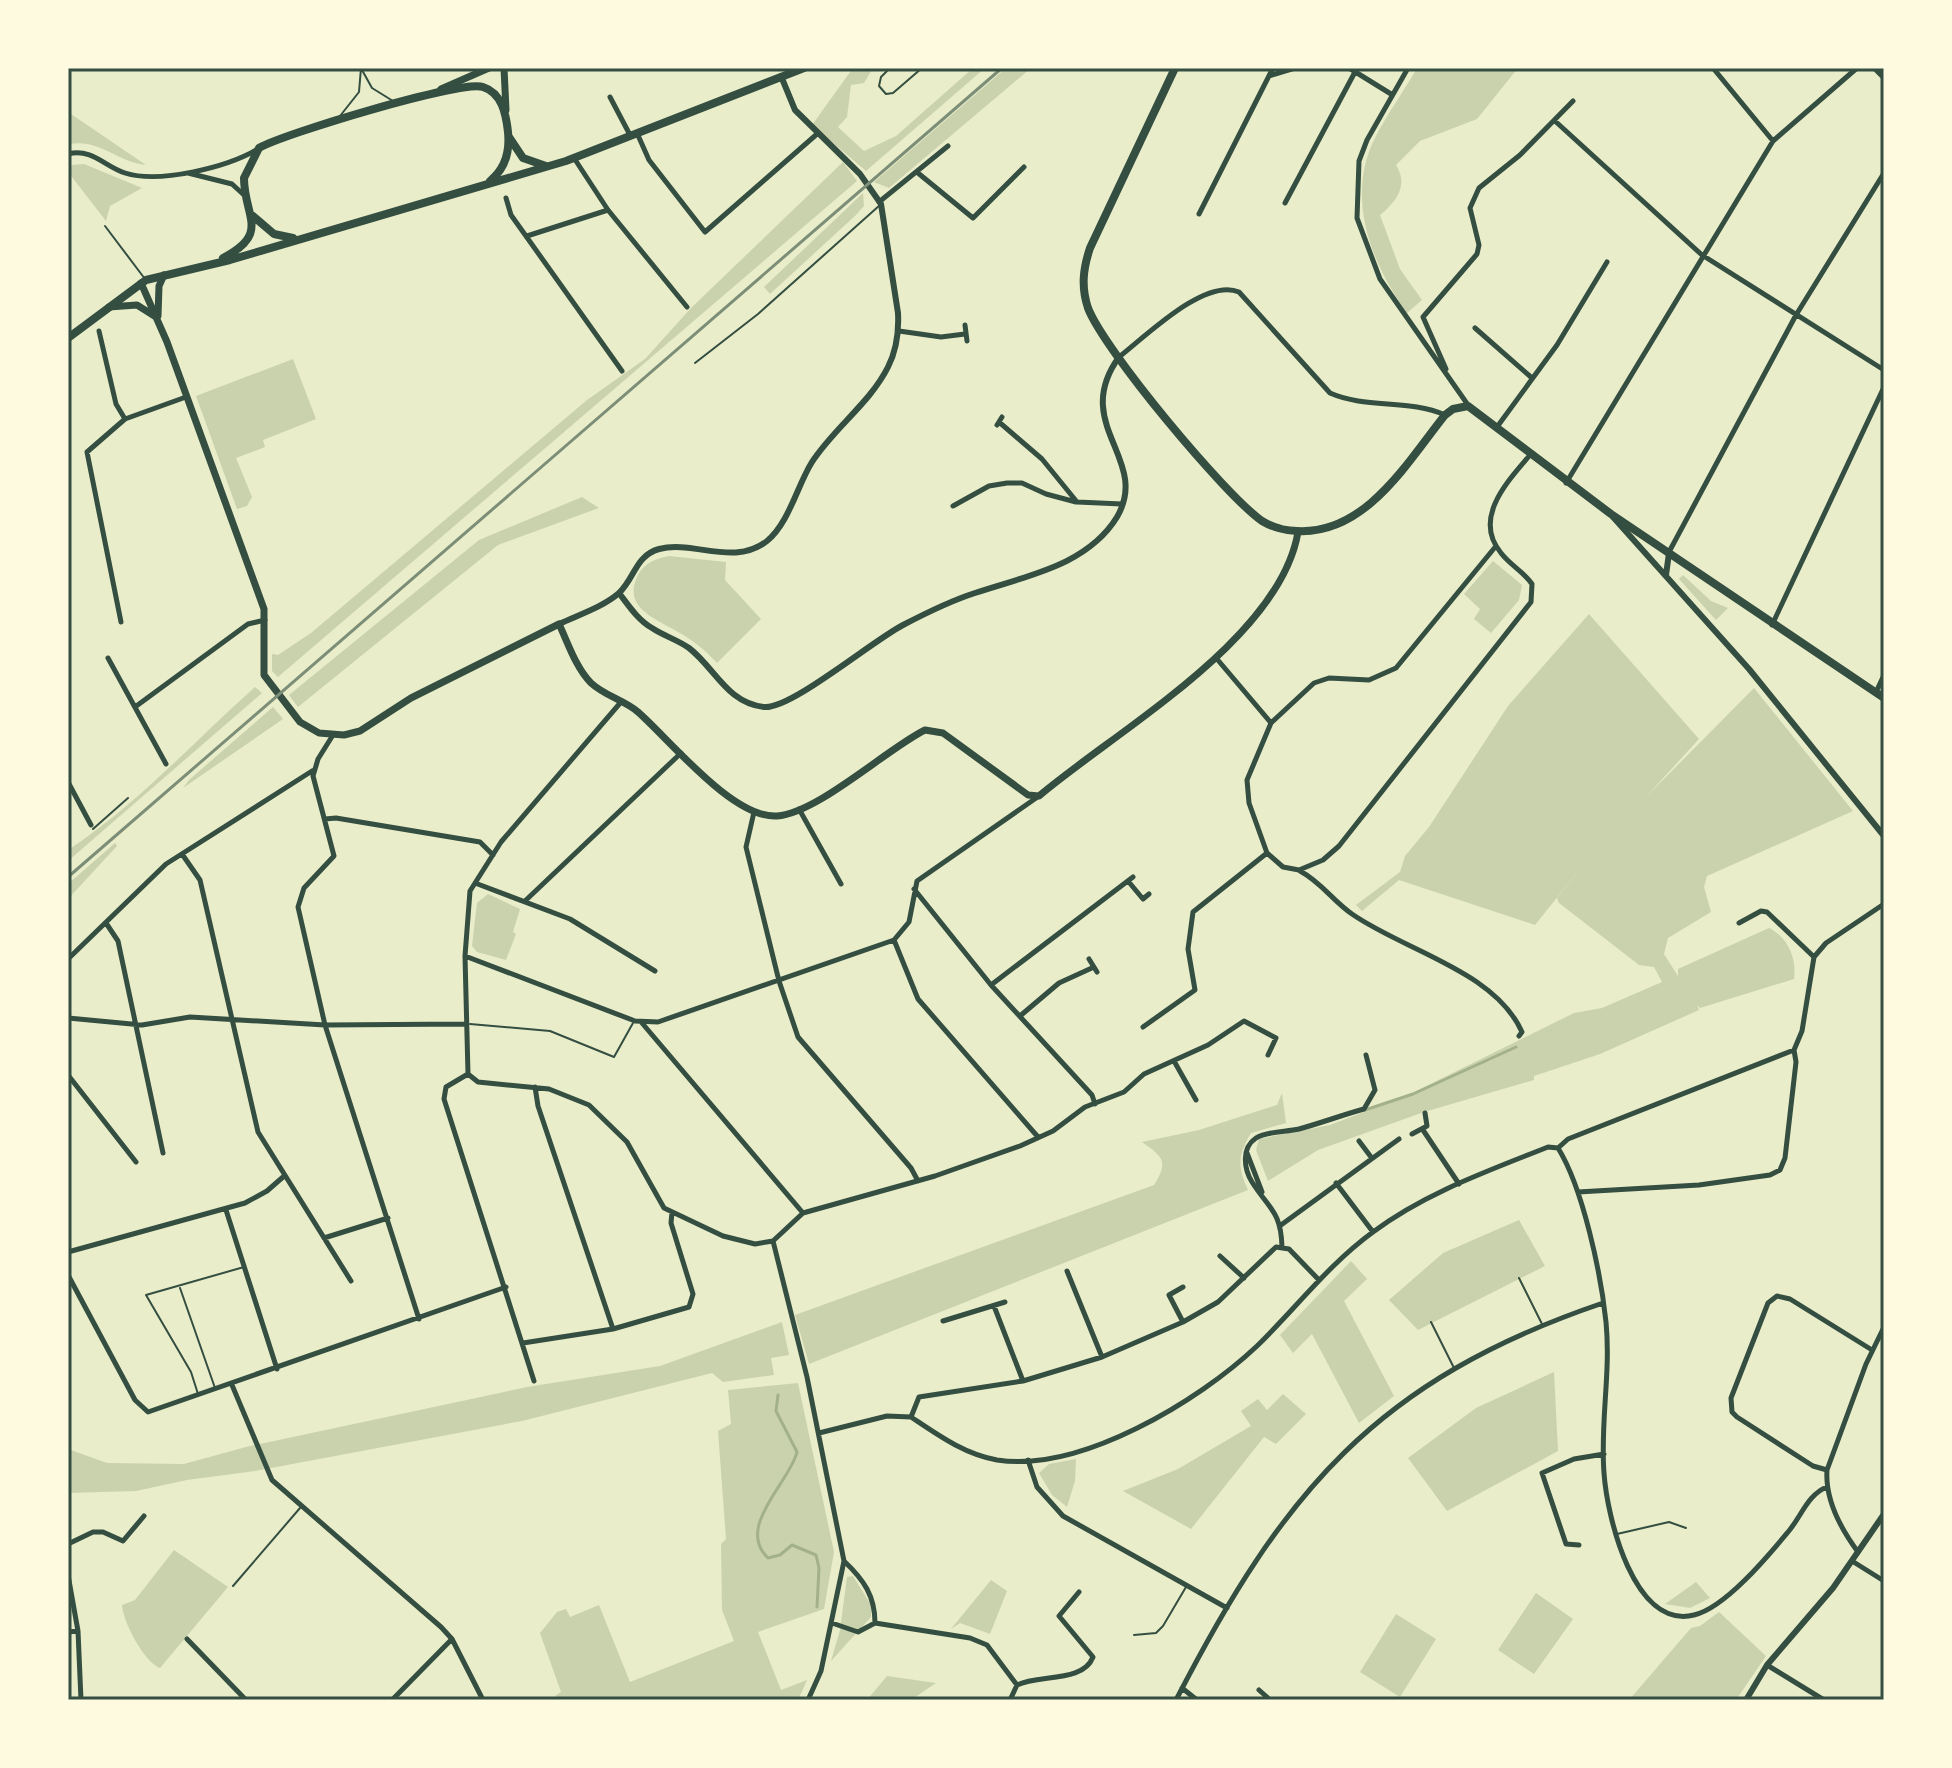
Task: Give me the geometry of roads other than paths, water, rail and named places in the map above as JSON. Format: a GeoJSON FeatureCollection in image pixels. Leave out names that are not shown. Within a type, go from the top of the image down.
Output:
{"type":"FeatureCollection","features":[{"type":"Feature","properties":{"kind":"main road"},"geometry":{"type":"LineString","coordinates":[[299,238],[274,234],[253,216],[247,199],[245,172],[259,148],[439,90],[489,68]]}},
{"type":"Feature","properties":{"kind":"main road"},"geometry":{"type":"LineString","coordinates":[[486,184],[505,163],[509,136],[504,68]]}},
{"type":"Feature","properties":{"kind":"main road"},"geometry":{"type":"LineString","coordinates":[[68,338],[144,282],[549,167],[804,68]]}},
{"type":"Feature","properties":{"kind":"main road"},"geometry":{"type":"LineString","coordinates":[[1175,68],[1129,159],[1085,262],[1083,286],[1089,310],[1119,357],[1176,430],[1245,506],[1265,523],[1298,532],[1321,528],[1363,510],[1386,489],[1445,415],[1453,409],[1468,406],[1566,483],[1772,626],[1880,696]]}},
{"type":"Feature","properties":{"kind":"main road"},"geometry":{"type":"LineString","coordinates":[[439,90],[485,88],[499,99],[506,112]]}},
{"type":"Feature","properties":{"kind":"main road"},"geometry":{"type":"LineString","coordinates":[[509,136],[523,158],[549,167]]}},
{"type":"Feature","properties":{"kind":"main road"},"geometry":{"type":"LineString","coordinates":[[215,262],[244,246],[253,216]]}},
{"type":"Feature","properties":{"kind":"main road"},"geometry":{"type":"LineString","coordinates":[[157,319],[159,286],[164,275]]}},
{"type":"Feature","properties":{"kind":"main road"},"geometry":{"type":"LineString","coordinates":[[144,282],[231,514],[266,620],[263,669],[267,679],[307,727],[333,735],[360,731],[460,671],[559,624],[591,683],[622,700],[754,812],[777,816],[799,808],[867,770],[918,734],[932,730],[943,733],[1028,795],[1039,796],[1217,659],[1268,598],[1284,570],[1298,532]]}},
{"type":"Feature","properties":{"kind":"main road"},"geometry":{"type":"LineString","coordinates":[[105,308],[137,305],[157,319]]}},
{"type":"Feature","properties":{"kind":"street"},"geometry":{"type":"LineString","coordinates":[[1199,214],[1273,68]]}},
{"type":"Feature","properties":{"kind":"street"},"geometry":{"type":"LineString","coordinates":[[1269,76],[1295,68]]}},
{"type":"Feature","properties":{"kind":"street"},"geometry":{"type":"LineString","coordinates":[[1349,68],[1391,94]]}},
{"type":"Feature","properties":{"kind":"street"},"geometry":{"type":"LineString","coordinates":[[1408,68],[1391,94],[1359,161],[1357,218],[1380,279],[1431,356],[1446,369]]}},
{"type":"Feature","properties":{"kind":"street"},"geometry":{"type":"LineString","coordinates":[[1713,68],[1773,141]]}},
{"type":"Feature","properties":{"kind":"street"},"geometry":{"type":"LineString","coordinates":[[1566,483],[1773,141],[1857,68]]}},
{"type":"Feature","properties":{"kind":"street"},"geometry":{"type":"LineString","coordinates":[[1874,68],[1884,78]]}},
{"type":"Feature","properties":{"kind":"street"},"geometry":{"type":"LineString","coordinates":[[1285,203],[1355,72]]}},
{"type":"Feature","properties":{"kind":"street"},"geometry":{"type":"LineString","coordinates":[[559,624],[619,593],[638,563],[660,549],[738,552],[766,541],[780,524],[813,461],[883,377],[899,331],[880,203],[860,174],[795,110],[781,76]]}},
{"type":"Feature","properties":{"kind":"street"},"geometry":{"type":"LineString","coordinates":[[610,97],[649,160],[700,229],[709,230],[817,134]]}},
{"type":"Feature","properties":{"kind":"street"},"geometry":{"type":"LineString","coordinates":[[1468,406],[1446,369],[1441,350],[1423,317],[1477,254],[1479,245],[1470,208],[1473,198],[1487,180],[1520,155],[1573,101]]}},
{"type":"Feature","properties":{"kind":"street"},"geometry":{"type":"LineString","coordinates":[[1555,121],[1702,255],[1884,370]]}},
{"type":"Feature","properties":{"kind":"street"},"geometry":{"type":"LineString","coordinates":[[880,203],[948,146]]}},
{"type":"Feature","properties":{"kind":"street"},"geometry":{"type":"LineString","coordinates":[[68,154],[87,153],[137,176],[230,164],[259,148]]}},
{"type":"Feature","properties":{"kind":"street"},"geometry":{"type":"LineString","coordinates":[[574,158],[608,210],[687,307]]}},
{"type":"Feature","properties":{"kind":"street"},"geometry":{"type":"LineString","coordinates":[[918,173],[973,218],[1024,167]]}},
{"type":"Feature","properties":{"kind":"street"},"geometry":{"type":"LineString","coordinates":[[185,172],[232,184],[247,199]]}},
{"type":"Feature","properties":{"kind":"street"},"geometry":{"type":"LineString","coordinates":[[1667,578],[1664,564],[1669,553],[1796,315],[1884,173]]}},
{"type":"Feature","properties":{"kind":"street"},"geometry":{"type":"LineString","coordinates":[[506,198],[511,215],[622,371]]}},
{"type":"Feature","properties":{"kind":"street"},"geometry":{"type":"LineString","coordinates":[[527,236],[608,210]]}},
{"type":"Feature","properties":{"kind":"street"},"geometry":{"type":"LineString","coordinates":[[1496,428],[1607,262]]}},
{"type":"Feature","properties":{"kind":"street"},"geometry":{"type":"LineString","coordinates":[[619,593],[639,619],[702,659],[731,693],[758,706],[777,707],[901,626],[962,598],[1068,561],[1107,531],[1123,504],[1126,471],[1105,429],[1103,409],[1109,370],[1119,357],[1183,306],[1213,291],[1230,287],[1239,292],[1330,393],[1346,400],[1401,405],[1445,415]]}},
{"type":"Feature","properties":{"kind":"street"},"geometry":{"type":"LineString","coordinates":[[965,325],[967,341]]}},
{"type":"Feature","properties":{"kind":"street"},"geometry":{"type":"LineString","coordinates":[[1475,328],[1532,378]]}},
{"type":"Feature","properties":{"kind":"street"},"geometry":{"type":"LineString","coordinates":[[99,331],[116,404],[125,419]]}},
{"type":"Feature","properties":{"kind":"street"},"geometry":{"type":"LineString","coordinates":[[899,331],[941,337],[965,334]]}},
{"type":"Feature","properties":{"kind":"street"},"geometry":{"type":"LineString","coordinates":[[1772,626],[1884,387]]}},
{"type":"Feature","properties":{"kind":"street"},"geometry":{"type":"LineString","coordinates":[[121,622],[87,452],[125,419],[186,397]]}},
{"type":"Feature","properties":{"kind":"street"},"geometry":{"type":"LineString","coordinates":[[999,422],[1042,459],[1077,502]]}},
{"type":"Feature","properties":{"kind":"street"},"geometry":{"type":"LineString","coordinates":[[1299,870],[1323,860],[1339,846],[1531,602],[1532,584],[1496,546],[1491,514],[1494,502],[1530,455]]}},
{"type":"Feature","properties":{"kind":"street"},"geometry":{"type":"LineString","coordinates":[[953,506],[989,486],[1007,483],[1022,483],[1046,494],[1077,502],[1123,504]]}},
{"type":"Feature","properties":{"kind":"street"},"geometry":{"type":"LineString","coordinates":[[1611,514],[1749,669],[1884,836]]}},
{"type":"Feature","properties":{"kind":"street"},"geometry":{"type":"LineString","coordinates":[[1496,546],[1396,668],[1380,678],[1329,678],[1314,683],[1271,723],[1247,780],[1249,803],[1267,853],[1283,867],[1299,870],[1317,881],[1350,913],[1492,991],[1516,1021],[1522,1032],[1519,1036]]}},
{"type":"Feature","properties":{"kind":"street"},"geometry":{"type":"LineString","coordinates":[[135,707],[248,624],[266,620]]}},
{"type":"Feature","properties":{"kind":"street"},"geometry":{"type":"LineString","coordinates":[[108,658],[166,764]]}},
{"type":"Feature","properties":{"kind":"street"},"geometry":{"type":"LineString","coordinates":[[1217,659],[1271,723]]}},
{"type":"Feature","properties":{"kind":"street"},"geometry":{"type":"LineString","coordinates":[[1880,696],[1884,675]]}},
{"type":"Feature","properties":{"kind":"street"},"geometry":{"type":"LineString","coordinates":[[622,700],[493,855],[475,883],[468,901],[465,956],[468,1074],[478,1082],[535,1087],[578,1099],[627,1142],[660,1203],[672,1212],[737,1241],[773,1241],[802,1216],[918,1181],[1039,1138],[1060,1127],[1076,1112],[1124,1092],[1144,1074],[1208,1045],[1244,1021],[1276,1038],[1268,1055]]}},
{"type":"Feature","properties":{"kind":"street"},"geometry":{"type":"LineString","coordinates":[[68,959],[166,864],[313,770],[333,735]]}},
{"type":"Feature","properties":{"kind":"street"},"geometry":{"type":"LineString","coordinates":[[525,901],[681,753]]}},
{"type":"Feature","properties":{"kind":"street"},"geometry":{"type":"LineString","coordinates":[[313,770],[334,851],[332,862],[304,888],[298,907],[325,1025],[419,1319]]}},
{"type":"Feature","properties":{"kind":"street"},"geometry":{"type":"LineString","coordinates":[[68,782],[92,827]]}},
{"type":"Feature","properties":{"kind":"street"},"geometry":{"type":"LineString","coordinates":[[465,956],[638,1022],[658,1022],[894,940],[911,914],[914,888],[922,877],[1039,796]]}},
{"type":"Feature","properties":{"kind":"street"},"geometry":{"type":"LineString","coordinates":[[799,808],[841,884]]}},
{"type":"Feature","properties":{"kind":"street"},"geometry":{"type":"LineString","coordinates":[[754,812],[746,847],[779,981],[798,1037],[911,1168],[918,1181]]}},
{"type":"Feature","properties":{"kind":"street"},"geometry":{"type":"LineString","coordinates":[[325,819],[336,818],[480,842],[493,855]]}},
{"type":"Feature","properties":{"kind":"street"},"geometry":{"type":"LineString","coordinates":[[1143,1027],[1195,990],[1197,984],[1188,949],[1193,912],[1267,853]]}},
{"type":"Feature","properties":{"kind":"street"},"geometry":{"type":"LineString","coordinates":[[182,854],[200,880],[253,1119],[283,1177],[351,1281]]}},
{"type":"Feature","properties":{"kind":"street"},"geometry":{"type":"LineString","coordinates":[[991,985],[1131,879],[1143,899],[1149,894]]}},
{"type":"Feature","properties":{"kind":"street"},"geometry":{"type":"LineString","coordinates":[[475,883],[579,924],[655,971]]}},
{"type":"Feature","properties":{"kind":"street"},"geometry":{"type":"LineString","coordinates":[[914,888],[991,985],[1092,1095],[1095,1104]]}},
{"type":"Feature","properties":{"kind":"street"},"geometry":{"type":"LineString","coordinates":[[1578,1192],[1699,1185],[1770,1175],[1780,1170],[1785,1158],[1795,1076],[1794,1050],[1802,1031],[1814,957],[1826,943],[1884,904]]}},
{"type":"Feature","properties":{"kind":"street"},"geometry":{"type":"LineString","coordinates":[[1739,923],[1754,913],[1767,912],[1814,957]]}},
{"type":"Feature","properties":{"kind":"street"},"geometry":{"type":"LineString","coordinates":[[106,923],[116,936],[163,1153]]}},
{"type":"Feature","properties":{"kind":"street"},"geometry":{"type":"LineString","coordinates":[[894,940],[918,999],[1039,1138]]}},
{"type":"Feature","properties":{"kind":"street"},"geometry":{"type":"LineString","coordinates":[[1020,1016],[1059,983],[1095,969],[1089,959]]}},
{"type":"Feature","properties":{"kind":"street"},"geometry":{"type":"LineString","coordinates":[[68,1018],[149,1025],[182,1017],[325,1025],[465,1024]]}},
{"type":"Feature","properties":{"kind":"street"},"geometry":{"type":"LineString","coordinates":[[638,1022],[802,1216]]}},
{"type":"Feature","properties":{"kind":"street"},"geometry":{"type":"LineString","coordinates":[[1558,1148],[1568,1139],[1794,1050]]}},
{"type":"Feature","properties":{"kind":"street"},"geometry":{"type":"LineString","coordinates":[[1282,1247],[1281,1225],[1245,1166],[1247,1153],[1259,1136],[1297,1129],[1364,1109],[1375,1090],[1366,1055]]}},
{"type":"Feature","properties":{"kind":"street"},"geometry":{"type":"LineString","coordinates":[[1174,1061],[1196,1100]]}},
{"type":"Feature","properties":{"kind":"street"},"geometry":{"type":"LineString","coordinates":[[468,1074],[446,1087],[444,1099],[534,1381]]}},
{"type":"Feature","properties":{"kind":"street"},"geometry":{"type":"LineString","coordinates":[[68,1075],[136,1162]]}},
{"type":"Feature","properties":{"kind":"street"},"geometry":{"type":"LineString","coordinates":[[535,1087],[538,1106],[613,1329]]}},
{"type":"Feature","properties":{"kind":"street"},"geometry":{"type":"LineString","coordinates":[[1412,1134],[1427,1126],[1425,1113]]}},
{"type":"Feature","properties":{"kind":"street"},"geometry":{"type":"LineString","coordinates":[[1423,1130],[1459,1184]]}},
{"type":"Feature","properties":{"kind":"street"},"geometry":{"type":"LineString","coordinates":[[1281,1225],[1399,1139]]}},
{"type":"Feature","properties":{"kind":"street"},"geometry":{"type":"LineString","coordinates":[[1359,1141],[1371,1157]]}},
{"type":"Feature","properties":{"kind":"street"},"geometry":{"type":"LineString","coordinates":[[819,1433],[887,1416],[911,1417],[950,1443],[975,1455],[1000,1460],[1028,1460],[1111,1440],[1195,1397],[1255,1347],[1319,1280],[1373,1232],[1413,1206],[1459,1184],[1550,1146],[1558,1148]]}},
{"type":"Feature","properties":{"kind":"street"},"geometry":{"type":"LineString","coordinates":[[1558,1148],[1578,1192],[1603,1303],[1608,1369],[1604,1454],[1607,1499],[1616,1534],[1633,1575],[1650,1604],[1673,1617],[1695,1615],[1716,1604],[1747,1577],[1790,1530],[1815,1494],[1827,1487]]}},
{"type":"Feature","properties":{"kind":"street"},"geometry":{"type":"LineString","coordinates":[[68,1252],[226,1210],[257,1198],[283,1177]]}},
{"type":"Feature","properties":{"kind":"street"},"geometry":{"type":"LineString","coordinates":[[1336,1183],[1373,1232]]}},
{"type":"Feature","properties":{"kind":"street"},"geometry":{"type":"LineString","coordinates":[[226,1210],[277,1369]]}},
{"type":"Feature","properties":{"kind":"street"},"geometry":{"type":"LineString","coordinates":[[523,1343],[613,1329],[686,1309],[691,1304],[693,1294],[671,1223],[672,1212]]}},
{"type":"Feature","properties":{"kind":"street"},"geometry":{"type":"LineString","coordinates":[[324,1238],[388,1218]]}},
{"type":"Feature","properties":{"kind":"street"},"geometry":{"type":"LineString","coordinates":[[773,1241],[819,1433],[844,1561],[821,1671],[808,1700]]}},
{"type":"Feature","properties":{"kind":"street"},"geometry":{"type":"LineString","coordinates":[[911,1417],[919,1397],[1023,1381],[1102,1357],[1183,1322],[1218,1302],[1269,1252],[1282,1247]]}},
{"type":"Feature","properties":{"kind":"street"},"geometry":{"type":"LineString","coordinates":[[1282,1247],[1296,1255],[1319,1280]]}},
{"type":"Feature","properties":{"kind":"street"},"geometry":{"type":"LineString","coordinates":[[1220,1256],[1244,1278]]}},
{"type":"Feature","properties":{"kind":"street"},"geometry":{"type":"LineString","coordinates":[[1067,1271],[1102,1357]]}},
{"type":"Feature","properties":{"kind":"street"},"geometry":{"type":"LineString","coordinates":[[68,1275],[135,1400],[142,1410],[154,1412],[506,1287]]}},
{"type":"Feature","properties":{"kind":"street"},"geometry":{"type":"LineString","coordinates":[[1183,1287],[1169,1295],[1183,1322]]}},
{"type":"Feature","properties":{"kind":"street"},"geometry":{"type":"LineString","coordinates":[[1827,1470],[1813,1466],[1737,1417],[1732,1412],[1731,1398],[1768,1303],[1777,1296],[1790,1299],[1872,1350]]}},
{"type":"Feature","properties":{"kind":"street"},"geometry":{"type":"LineString","coordinates":[[943,1321],[1005,1302]]}},
{"type":"Feature","properties":{"kind":"street"},"geometry":{"type":"LineString","coordinates":[[1176,1700],[1227,1608],[1281,1522],[1336,1458],[1378,1419],[1454,1369],[1543,1326],[1603,1303]]}},
{"type":"Feature","properties":{"kind":"street"},"geometry":{"type":"LineString","coordinates":[[994,1306],[1023,1381]]}},
{"type":"Feature","properties":{"kind":"street"},"geometry":{"type":"LineString","coordinates":[[1858,1552],[1840,1524],[1827,1487],[1827,1470],[1872,1350],[1884,1327]]}},
{"type":"Feature","properties":{"kind":"street"},"geometry":{"type":"LineString","coordinates":[[232,1385],[267,1470],[279,1485],[452,1639],[483,1700]]}},
{"type":"Feature","properties":{"kind":"street"},"geometry":{"type":"LineString","coordinates":[[1579,1545],[1566,1544],[1542,1473],[1574,1459],[1604,1454]]}},
{"type":"Feature","properties":{"kind":"street"},"geometry":{"type":"LineString","coordinates":[[1028,1460],[1037,1487],[1063,1516],[1227,1608]]}},
{"type":"Feature","properties":{"kind":"street"},"geometry":{"type":"LineString","coordinates":[[1746,1700],[1767,1665],[1833,1588],[1884,1514]]}},
{"type":"Feature","properties":{"kind":"street"},"geometry":{"type":"LineString","coordinates":[[68,1544],[93,1532],[103,1532],[123,1541],[144,1516]]}},
{"type":"Feature","properties":{"kind":"street"},"geometry":{"type":"LineString","coordinates":[[844,1561],[860,1576],[870,1593],[875,1623]]}},
{"type":"Feature","properties":{"kind":"street"},"geometry":{"type":"LineString","coordinates":[[1852,1561],[1884,1581]]}},
{"type":"Feature","properties":{"kind":"street"},"geometry":{"type":"LineString","coordinates":[[68,1575],[78,1631],[81,1700]]}},
{"type":"Feature","properties":{"kind":"street"},"geometry":{"type":"LineString","coordinates":[[1017,1685],[1080,1672],[1090,1664],[1093,1657],[1088,1648],[1059,1616],[1079,1592]]}},
{"type":"Feature","properties":{"kind":"street"},"geometry":{"type":"LineString","coordinates":[[832,1623],[858,1632],[868,1630],[875,1623]]}},
{"type":"Feature","properties":{"kind":"street"},"geometry":{"type":"LineString","coordinates":[[875,1623],[970,1638],[987,1645],[1017,1685]]}},
{"type":"Feature","properties":{"kind":"street"},"geometry":{"type":"LineString","coordinates":[[68,1632],[78,1631]]}},
{"type":"Feature","properties":{"kind":"street"},"geometry":{"type":"LineString","coordinates":[[187,1639],[246,1700]]}},
{"type":"Feature","properties":{"kind":"street"},"geometry":{"type":"LineString","coordinates":[[392,1700],[452,1639]]}},
{"type":"Feature","properties":{"kind":"street"},"geometry":{"type":"LineString","coordinates":[[1767,1665],[1824,1700]]}},
{"type":"Feature","properties":{"kind":"street"},"geometry":{"type":"LineString","coordinates":[[1010,1700],[1017,1685]]}},
{"type":"Feature","properties":{"kind":"street"},"geometry":{"type":"LineString","coordinates":[[1182,1688],[1197,1700]]}},
{"type":"Feature","properties":{"kind":"street"},"geometry":{"type":"LineString","coordinates":[[1259,1690],[1268,1699]]}},
{"type":"Feature","properties":{"kind":"lane"},"geometry":{"type":"LineString","coordinates":[[361,68],[377,93],[398,104]]}},
{"type":"Feature","properties":{"kind":"lane"},"geometry":{"type":"LineString","coordinates":[[330,124],[356,99],[361,68]]}},
{"type":"Feature","properties":{"kind":"lane"},"geometry":{"type":"LineString","coordinates":[[890,68],[881,77],[879,86],[886,94],[893,93],[922,68]]}},
{"type":"Feature","properties":{"kind":"lane"},"geometry":{"type":"LineString","coordinates":[[695,363],[758,314],[880,203]]}},
{"type":"Feature","properties":{"kind":"lane"},"geometry":{"type":"LineString","coordinates":[[105,226],[144,282]]}},
{"type":"Feature","properties":{"kind":"lane"},"geometry":{"type":"LineString","coordinates":[[92,827],[128,798]]}},
{"type":"Feature","properties":{"kind":"lane"},"geometry":{"type":"LineString","coordinates":[[465,1024],[550,1031],[614,1057],[638,1022]]}},
{"type":"Feature","properties":{"kind":"lane"},"geometry":{"type":"LineString","coordinates":[[199,1395],[191,1372],[146,1295],[246,1267]]}},
{"type":"Feature","properties":{"kind":"lane"},"geometry":{"type":"LineString","coordinates":[[1519,1278],[1543,1326]]}},
{"type":"Feature","properties":{"kind":"lane"},"geometry":{"type":"LineString","coordinates":[[180,1287],[216,1390]]}},
{"type":"Feature","properties":{"kind":"lane"},"geometry":{"type":"LineString","coordinates":[[1431,1322],[1454,1369]]}},
{"type":"Feature","properties":{"kind":"lane"},"geometry":{"type":"LineString","coordinates":[[233,1586],[302,1506]]}},
{"type":"Feature","properties":{"kind":"lane"},"geometry":{"type":"LineString","coordinates":[[1616,1534],[1669,1522],[1686,1528]]}},
{"type":"Feature","properties":{"kind":"lane"},"geometry":{"type":"LineString","coordinates":[[1134,1635],[1156,1633],[1186,1587]]}},
{"type":"Feature","properties":{"kind":"waterway"},"geometry":{"type":"LineString","coordinates":[[1365,1110],[1413,1094],[1516,1047]]}},
{"type":"Feature","properties":{"kind":"waterway"},"geometry":{"type":"LineString","coordinates":[[778,1395],[776,1411],[797,1452],[761,1519],[759,1546],[768,1558],[780,1555],[792,1545],[816,1555],[819,1568],[817,1607]]}},
{"type":"Feature","properties":{"kind":"railway"},"geometry":{"type":"LineString","coordinates":[[68,877],[1002,68]]}}]}
